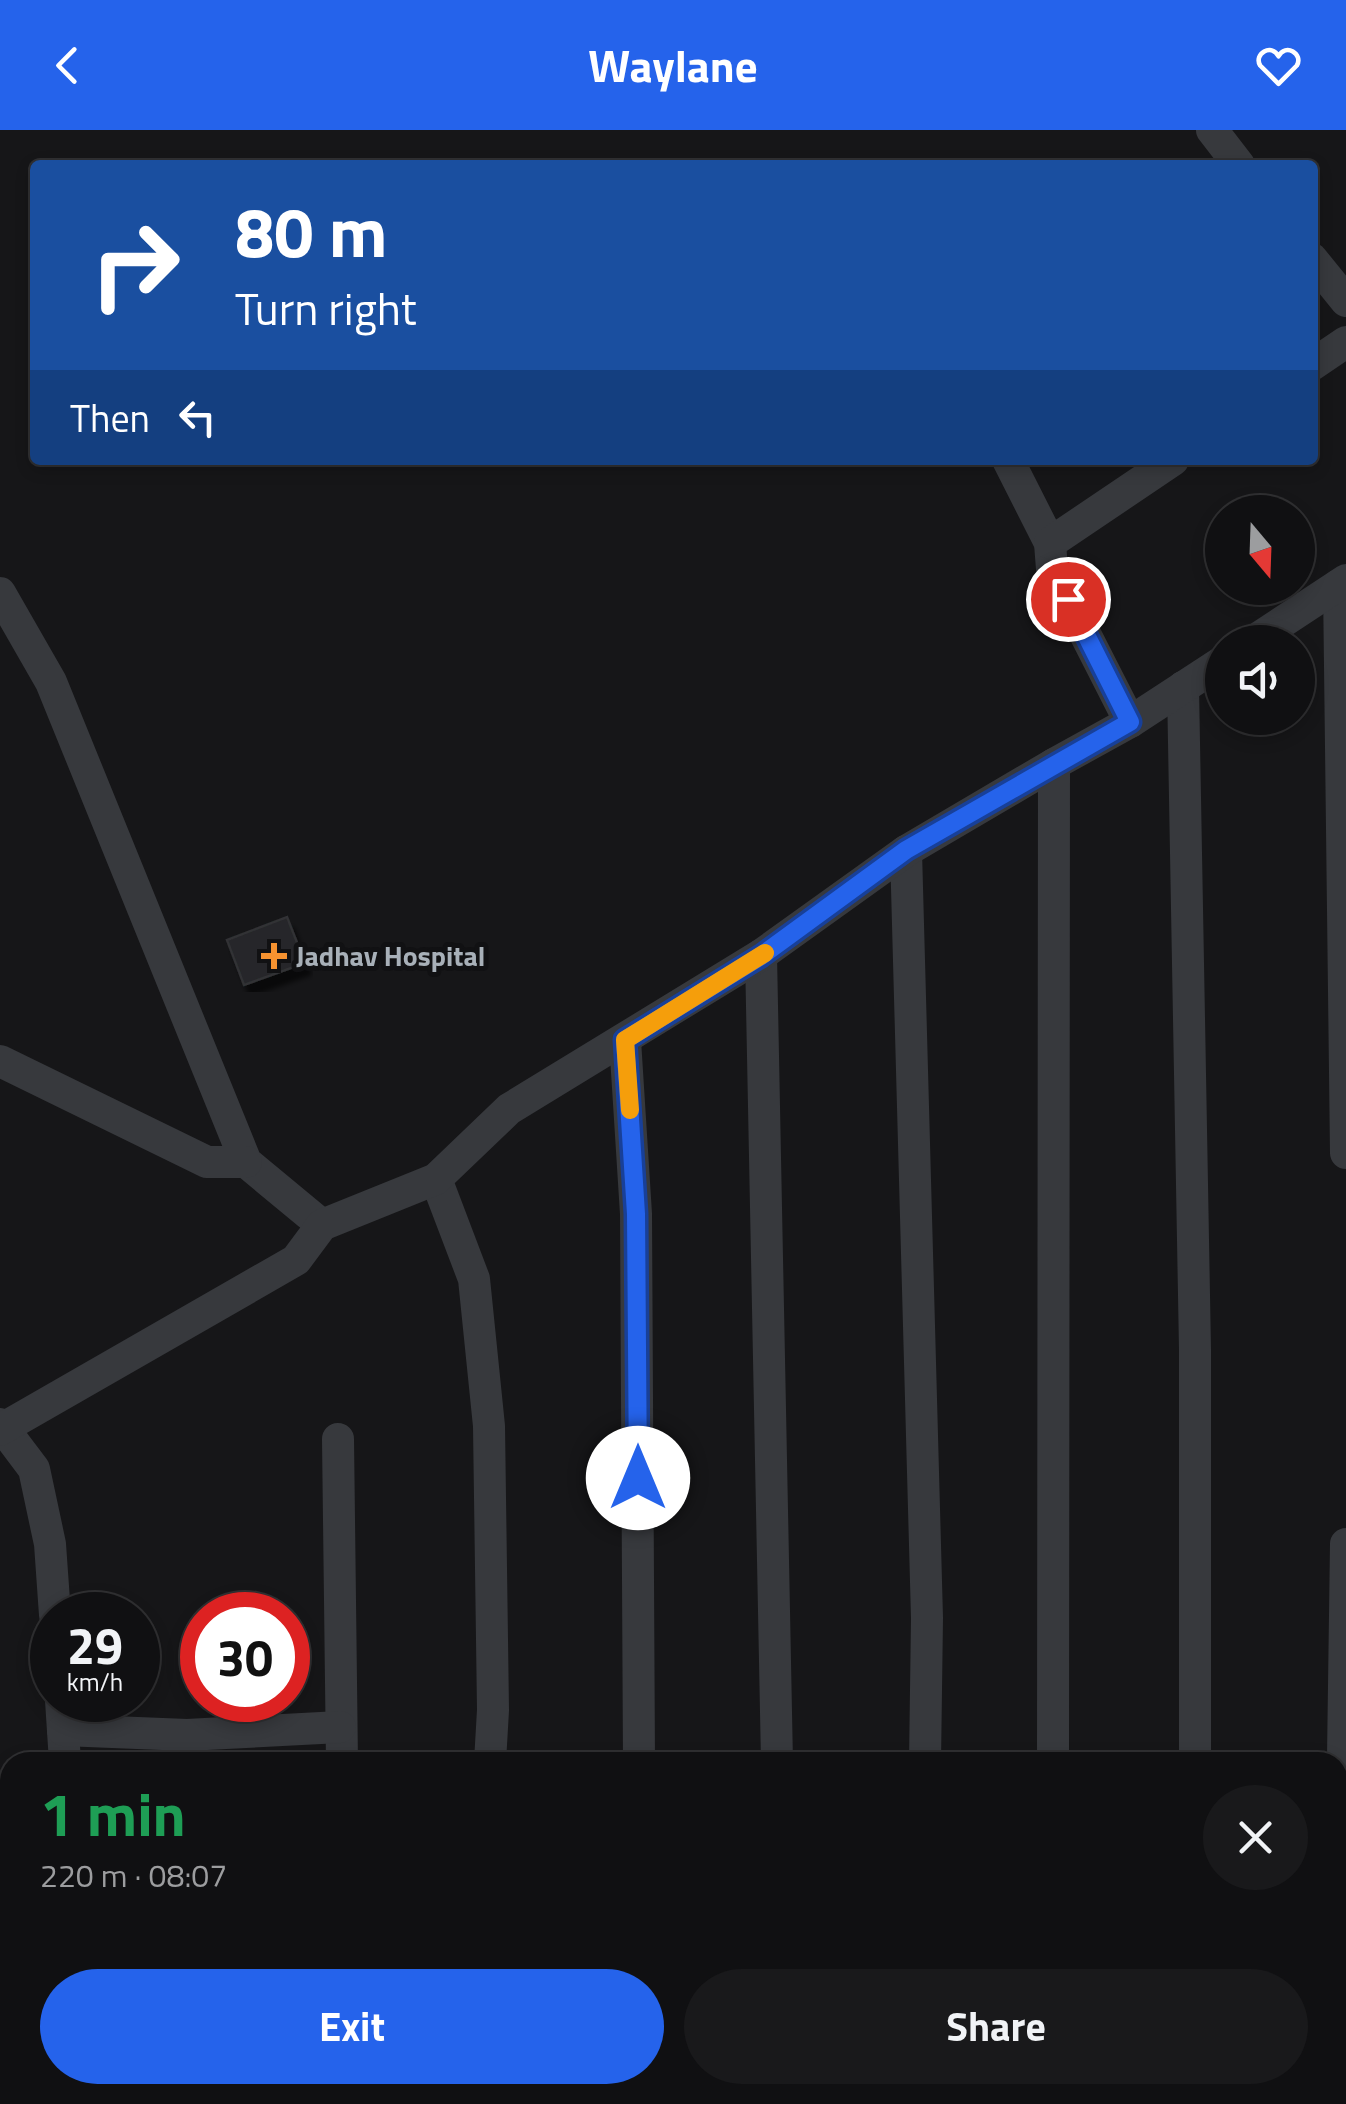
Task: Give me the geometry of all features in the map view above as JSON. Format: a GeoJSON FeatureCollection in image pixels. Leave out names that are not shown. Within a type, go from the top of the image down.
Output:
{"type":"FeatureCollection","features":[{"type":"Feature","properties":{"kind":"street"},"geometry":{"type":"LineString","coordinates":[[1212,130],[1235,160]]}},
{"type":"Feature","properties":{"kind":"street"},"geometry":{"type":"LineString","coordinates":[[1318,267],[1346,302]]}},
{"type":"Feature","properties":{"kind":"street"},"geometry":{"type":"LineString","coordinates":[[1318,361],[1346,342]]}},
{"type":"Feature","properties":{"kind":"street"},"geometry":{"type":"LineString","coordinates":[[1011,465],[1050,543],[1052,569],[1130,722]]}},
{"type":"Feature","properties":{"kind":"street"},"geometry":{"type":"LineString","coordinates":[[1050,543],[1165,465]]}},
{"type":"Feature","properties":{"kind":"street"},"geometry":{"type":"LineString","coordinates":[[1278,625],[1343,583]]}},
{"type":"Feature","properties":{"kind":"street"},"geometry":{"type":"LineString","coordinates":[[1343,583],[1346,1153]]}},
{"type":"Feature","properties":{"kind":"street"},"geometry":{"type":"LineString","coordinates":[[0,594],[51,682],[246,1162],[322,1225]]}},
{"type":"Feature","properties":{"kind":"street"},"geometry":{"type":"LineString","coordinates":[[53,1592],[50,1544],[34,1469],[1,1427],[296,1260],[322,1225],[436,1180],[509,1109],[761,956],[906,850],[1130,722],[1205,673]]}},
{"type":"Feature","properties":{"kind":"street"},"geometry":{"type":"LineString","coordinates":[[1183,688],[1194,1350],[1195,1752]]}},
{"type":"Feature","properties":{"kind":"street"},"geometry":{"type":"LineString","coordinates":[[1053,1752],[1054,764]]}},
{"type":"Feature","properties":{"kind":"street"},"geometry":{"type":"LineString","coordinates":[[906,850],[927,1618],[925,1752]]}},
{"type":"Feature","properties":{"kind":"street"},"geometry":{"type":"LineString","coordinates":[[761,956],[777,1752]]}},
{"type":"Feature","properties":{"kind":"street"},"geometry":{"type":"LineString","coordinates":[[625,1040],[636,1214],[640,1752]]}},
{"type":"Feature","properties":{"kind":"street"},"geometry":{"type":"LineString","coordinates":[[0,1061],[207,1162],[246,1162]]}},
{"type":"Feature","properties":{"kind":"street"},"geometry":{"type":"LineString","coordinates":[[436,1180],[474,1280],[488,1426],[491,1752]]}},
{"type":"Feature","properties":{"kind":"street"},"geometry":{"type":"LineString","coordinates":[[338,1438],[341,1752]]}},
{"type":"Feature","properties":{"kind":"street"},"geometry":{"type":"LineString","coordinates":[[1343,1752],[1346,1544]]}},
{"type":"Feature","properties":{"kind":"street"},"geometry":{"type":"LineString","coordinates":[[63,1731],[187,1735],[340,1728]]}},
{"type":"Feature","properties":{"kind":"building"},"geometry":{"type":"Polygon","coordinates":[[[287,917],[305,963],[244,985],[227,940],[287,917]]]}},
{"type":"Feature","properties":{"kind":"slow traffic"},"geometry":{"type":"LineString","coordinates":[[630,1110],[625,1040],[765,953]]}},
{"type":"Feature","properties":{"kind":"place","name":"Jadhav Hospital"},"geometry":{"type":"Point","coordinates":[274,956]}},
{"type":"Feature","properties":{"kind":"route"},"geometry":{"type":"LineString","coordinates":[[638,1478],[636,1214],[625,1040],[761,956],[906,850],[1130,722],[1068,599]]}}]}
